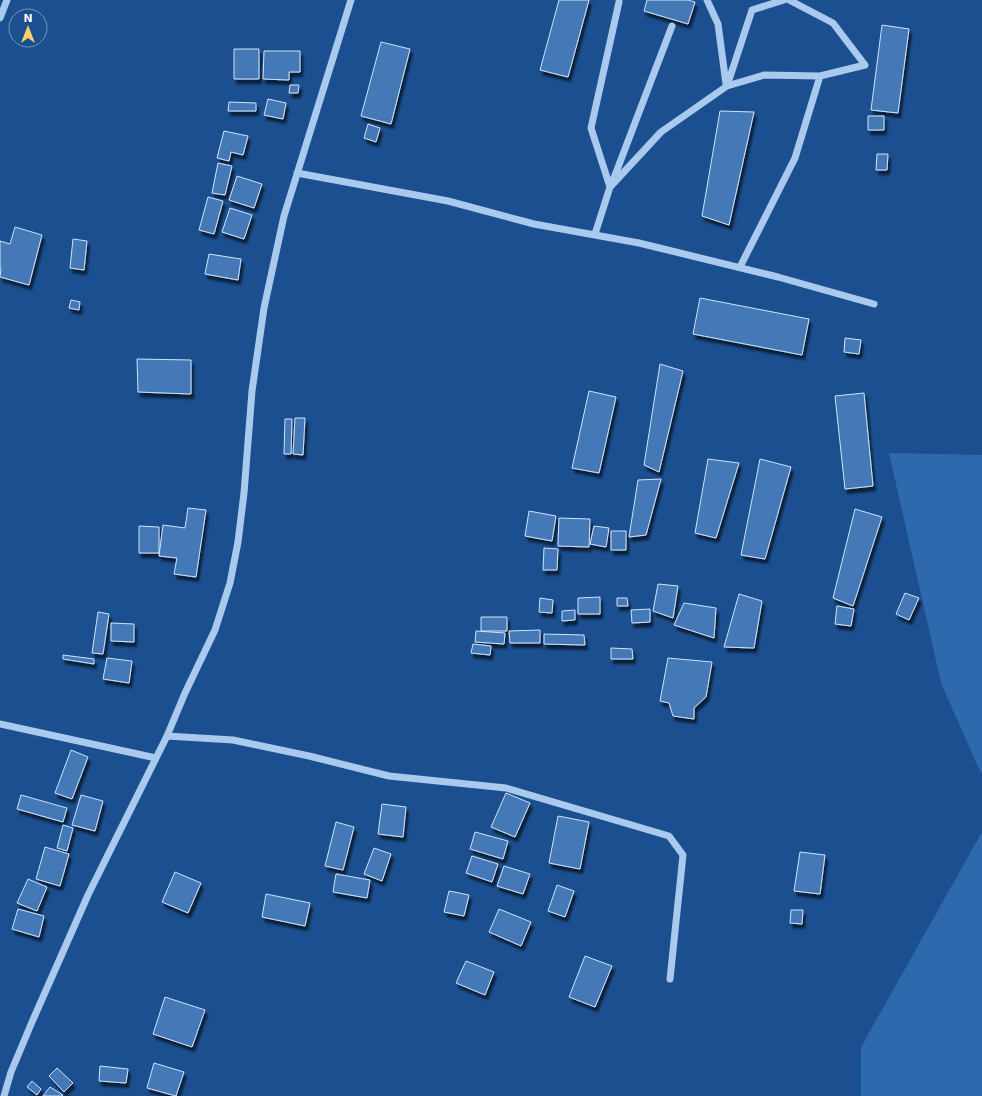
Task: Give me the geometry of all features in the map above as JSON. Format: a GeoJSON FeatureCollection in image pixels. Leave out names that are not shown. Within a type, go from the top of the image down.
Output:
{"type":"FeatureCollection","features":[{"type":"Feature","properties":{"kind":"street"},"geometry":{"type":"LineString","coordinates":[[0,18],[7,0]]}},
{"type":"Feature","properties":{"kind":"street"},"geometry":{"type":"LineString","coordinates":[[4,1096],[11,1072],[88,895],[167,736],[185,693],[215,630],[230,583],[238,542],[244,493],[252,391],[264,308],[284,216],[351,0]]}},
{"type":"Feature","properties":{"kind":"street"},"geometry":{"type":"LineString","coordinates":[[707,0],[718,24],[727,86]]}},
{"type":"Feature","properties":{"kind":"street"},"geometry":{"type":"LineString","coordinates":[[727,86],[752,10],[784,0]]}},
{"type":"Feature","properties":{"kind":"street"},"geometry":{"type":"LineString","coordinates":[[610,187],[661,132],[727,86],[764,76],[820,76],[865,65],[833,23],[788,0]]}},
{"type":"Feature","properties":{"kind":"street"},"geometry":{"type":"LineString","coordinates":[[610,187],[591,128],[618,2]]}},
{"type":"Feature","properties":{"kind":"street"},"geometry":{"type":"LineString","coordinates":[[595,234],[610,187],[672,26]]}},
{"type":"Feature","properties":{"kind":"street"},"geometry":{"type":"LineString","coordinates":[[740,267],[795,158],[820,76]]}},
{"type":"Feature","properties":{"kind":"street"},"geometry":{"type":"LineString","coordinates":[[297,173],[448,202],[534,224],[646,244],[740,267],[874,304]]}},
{"type":"Feature","properties":{"kind":"street"},"geometry":{"type":"LineString","coordinates":[[0,724],[156,758]]}},
{"type":"Feature","properties":{"kind":"street"},"geometry":{"type":"LineString","coordinates":[[167,736],[233,740],[309,756],[388,776],[506,788],[669,836],[683,855],[670,978]]}},
{"type":"Feature","properties":{"kind":"shaded area"},"geometry":{"type":"Polygon","coordinates":[[[889,453],[982,455],[982,773],[941,683],[889,453]]]}},
{"type":"Feature","properties":{"kind":"shaded area"},"geometry":{"type":"Polygon","coordinates":[[[982,832],[982,1096],[861,1096],[861,1047],[982,832]]]}},
{"type":"Feature","properties":{"kind":"building"},"geometry":{"type":"Polygon","coordinates":[[[559,0],[589,0],[568,77],[540,70],[559,0]]]}},
{"type":"Feature","properties":{"kind":"building"},"geometry":{"type":"Polygon","coordinates":[[[647,0],[688,0],[695,2],[688,24],[644,11],[647,0]]]}},
{"type":"Feature","properties":{"kind":"building"},"geometry":{"type":"Polygon","coordinates":[[[882,25],[909,29],[898,113],[871,110],[882,25]]]}},
{"type":"Feature","properties":{"kind":"building"},"geometry":{"type":"Polygon","coordinates":[[[381,42],[410,49],[391,124],[361,116],[381,42]]]}},
{"type":"Feature","properties":{"kind":"building"},"geometry":{"type":"Polygon","coordinates":[[[234,49],[259,49],[259,79],[234,79],[234,49]]]}},
{"type":"Feature","properties":{"kind":"building"},"geometry":{"type":"Polygon","coordinates":[[[264,51],[300,51],[300,72],[289,72],[289,80],[263,79],[264,51]]]}},
{"type":"Feature","properties":{"kind":"building"},"geometry":{"type":"Polygon","coordinates":[[[290,85],[299,85],[298,93],[289,93],[290,85]]]}},
{"type":"Feature","properties":{"kind":"building"},"geometry":{"type":"Polygon","coordinates":[[[268,99],[286,103],[283,119],[264,115],[268,99]]]}},
{"type":"Feature","properties":{"kind":"building"},"geometry":{"type":"Polygon","coordinates":[[[229,102],[256,103],[256,111],[228,111],[229,102]]]}},
{"type":"Feature","properties":{"kind":"building"},"geometry":{"type":"Polygon","coordinates":[[[720,111],[754,112],[729,225],[702,216],[720,111]]]}},
{"type":"Feature","properties":{"kind":"building"},"geometry":{"type":"Polygon","coordinates":[[[868,116],[884,116],[884,130],[868,130],[868,116]]]}},
{"type":"Feature","properties":{"kind":"building"},"geometry":{"type":"Polygon","coordinates":[[[368,124],[380,128],[376,142],[364,138],[368,124]]]}},
{"type":"Feature","properties":{"kind":"building"},"geometry":{"type":"Polygon","coordinates":[[[224,131],[248,136],[243,155],[231,152],[229,161],[217,158],[224,131]]]}},
{"type":"Feature","properties":{"kind":"building"},"geometry":{"type":"Polygon","coordinates":[[[877,154],[888,154],[887,170],[876,170],[877,154]]]}},
{"type":"Feature","properties":{"kind":"building"},"geometry":{"type":"Polygon","coordinates":[[[218,163],[232,166],[225,195],[212,193],[218,163]]]}},
{"type":"Feature","properties":{"kind":"building"},"geometry":{"type":"Polygon","coordinates":[[[237,176],[262,184],[254,208],[229,200],[237,176]]]}},
{"type":"Feature","properties":{"kind":"building"},"geometry":{"type":"Polygon","coordinates":[[[208,197],[223,201],[214,234],[199,230],[208,197]]]}},
{"type":"Feature","properties":{"kind":"building"},"geometry":{"type":"Polygon","coordinates":[[[230,208],[252,215],[244,239],[222,232],[230,208]]]}},
{"type":"Feature","properties":{"kind":"building"},"geometry":{"type":"Polygon","coordinates":[[[15,227],[42,235],[29,285],[0,277],[0,241],[10,244],[15,227]]]}},
{"type":"Feature","properties":{"kind":"building"},"geometry":{"type":"Polygon","coordinates":[[[73,239],[87,241],[84,270],[70,268],[73,239]]]}},
{"type":"Feature","properties":{"kind":"building"},"geometry":{"type":"Polygon","coordinates":[[[209,254],[241,259],[238,280],[205,274],[209,254]]]}},
{"type":"Feature","properties":{"kind":"building"},"geometry":{"type":"Polygon","coordinates":[[[700,298],[809,319],[802,355],[693,334],[700,298]]]}},
{"type":"Feature","properties":{"kind":"building"},"geometry":{"type":"Polygon","coordinates":[[[71,300],[80,302],[79,310],[69,308],[71,300]]]}},
{"type":"Feature","properties":{"kind":"building"},"geometry":{"type":"Polygon","coordinates":[[[845,338],[861,340],[859,354],[844,352],[845,338]]]}},
{"type":"Feature","properties":{"kind":"building"},"geometry":{"type":"Polygon","coordinates":[[[137,359],[191,360],[191,394],[138,392],[137,359]]]}},
{"type":"Feature","properties":{"kind":"building"},"geometry":{"type":"Polygon","coordinates":[[[660,364],[683,371],[659,472],[644,465],[660,364]]]}},
{"type":"Feature","properties":{"kind":"building"},"geometry":{"type":"Polygon","coordinates":[[[589,391],[616,397],[599,473],[572,468],[589,391]]]}},
{"type":"Feature","properties":{"kind":"building"},"geometry":{"type":"Polygon","coordinates":[[[864,393],[873,486],[845,489],[835,396],[864,393]]]}},
{"type":"Feature","properties":{"kind":"building"},"geometry":{"type":"Polygon","coordinates":[[[295,418],[305,418],[303,455],[293,454],[295,418]]]}},
{"type":"Feature","properties":{"kind":"building"},"geometry":{"type":"Polygon","coordinates":[[[285,419],[292,419],[291,454],[284,454],[285,419]]]}},
{"type":"Feature","properties":{"kind":"building"},"geometry":{"type":"Polygon","coordinates":[[[708,459],[739,463],[716,538],[695,533],[708,459]]]}},
{"type":"Feature","properties":{"kind":"building"},"geometry":{"type":"Polygon","coordinates":[[[760,459],[791,467],[765,559],[741,555],[760,459]]]}},
{"type":"Feature","properties":{"kind":"building"},"geometry":{"type":"Polygon","coordinates":[[[661,479],[646,535],[629,537],[638,480],[661,479]]]}},
{"type":"Feature","properties":{"kind":"building"},"geometry":{"type":"Polygon","coordinates":[[[188,508],[206,510],[196,577],[174,574],[177,558],[159,556],[163,525],[185,528],[188,508]]]}},
{"type":"Feature","properties":{"kind":"building"},"geometry":{"type":"Polygon","coordinates":[[[855,509],[882,517],[853,606],[833,598],[855,509]]]}},
{"type":"Feature","properties":{"kind":"building"},"geometry":{"type":"Polygon","coordinates":[[[529,511],[556,516],[552,541],[525,536],[529,511]]]}},
{"type":"Feature","properties":{"kind":"building"},"geometry":{"type":"Polygon","coordinates":[[[559,518],[590,519],[589,547],[558,546],[559,518]]]}},
{"type":"Feature","properties":{"kind":"building"},"geometry":{"type":"Polygon","coordinates":[[[139,526],[159,527],[159,553],[139,553],[139,526]]]}},
{"type":"Feature","properties":{"kind":"building"},"geometry":{"type":"Polygon","coordinates":[[[594,526],[609,528],[606,547],[590,544],[594,526]]]}},
{"type":"Feature","properties":{"kind":"building"},"geometry":{"type":"Polygon","coordinates":[[[611,531],[626,531],[626,550],[611,550],[611,531]]]}},
{"type":"Feature","properties":{"kind":"building"},"geometry":{"type":"Polygon","coordinates":[[[544,548],[558,549],[557,570],[543,570],[544,548]]]}},
{"type":"Feature","properties":{"kind":"building"},"geometry":{"type":"Polygon","coordinates":[[[658,584],[678,586],[673,618],[653,611],[658,584]]]}},
{"type":"Feature","properties":{"kind":"building"},"geometry":{"type":"Polygon","coordinates":[[[905,593],[919,598],[909,620],[896,614],[905,593]]]}},
{"type":"Feature","properties":{"kind":"building"},"geometry":{"type":"Polygon","coordinates":[[[739,594],[762,601],[754,648],[724,647],[739,594]]]}},
{"type":"Feature","properties":{"kind":"building"},"geometry":{"type":"Polygon","coordinates":[[[600,597],[600,614],[578,614],[578,598],[600,597]]]}},
{"type":"Feature","properties":{"kind":"building"},"geometry":{"type":"Polygon","coordinates":[[[540,598],[553,600],[552,613],[539,612],[540,598]]]}},
{"type":"Feature","properties":{"kind":"building"},"geometry":{"type":"Polygon","coordinates":[[[617,598],[627,598],[628,606],[617,606],[617,598]]]}},
{"type":"Feature","properties":{"kind":"building"},"geometry":{"type":"Polygon","coordinates":[[[684,603],[716,608],[714,638],[674,625],[684,603]]]}},
{"type":"Feature","properties":{"kind":"building"},"geometry":{"type":"Polygon","coordinates":[[[837,606],[854,609],[851,626],[835,624],[837,606]]]}},
{"type":"Feature","properties":{"kind":"building"},"geometry":{"type":"Polygon","coordinates":[[[650,609],[650,622],[632,623],[631,610],[650,609]]]}},
{"type":"Feature","properties":{"kind":"building"},"geometry":{"type":"Polygon","coordinates":[[[575,610],[575,620],[562,621],[562,611],[575,610]]]}},
{"type":"Feature","properties":{"kind":"building"},"geometry":{"type":"Polygon","coordinates":[[[98,612],[109,614],[103,654],[92,653],[98,612]]]}},
{"type":"Feature","properties":{"kind":"building"},"geometry":{"type":"Polygon","coordinates":[[[481,617],[507,617],[507,631],[481,631],[481,617]]]}},
{"type":"Feature","properties":{"kind":"building"},"geometry":{"type":"Polygon","coordinates":[[[111,623],[134,624],[134,642],[111,641],[111,623]]]}},
{"type":"Feature","properties":{"kind":"building"},"geometry":{"type":"Polygon","coordinates":[[[540,630],[540,643],[510,643],[509,631],[540,630]]]}},
{"type":"Feature","properties":{"kind":"building"},"geometry":{"type":"Polygon","coordinates":[[[476,631],[505,633],[504,644],[475,642],[476,631]]]}},
{"type":"Feature","properties":{"kind":"building"},"geometry":{"type":"Polygon","coordinates":[[[544,634],[584,635],[585,645],[544,644],[544,634]]]}},
{"type":"Feature","properties":{"kind":"building"},"geometry":{"type":"Polygon","coordinates":[[[473,644],[491,646],[490,655],[471,653],[473,644]]]}},
{"type":"Feature","properties":{"kind":"building"},"geometry":{"type":"Polygon","coordinates":[[[611,648],[632,649],[633,659],[611,659],[611,648]]]}},
{"type":"Feature","properties":{"kind":"building"},"geometry":{"type":"Polygon","coordinates":[[[63,655],[94,659],[94,664],[63,659],[63,655]]]}},
{"type":"Feature","properties":{"kind":"building"},"geometry":{"type":"Polygon","coordinates":[[[107,658],[132,661],[129,683],[103,679],[107,658]]]}},
{"type":"Feature","properties":{"kind":"building"},"geometry":{"type":"Polygon","coordinates":[[[668,658],[712,662],[706,697],[694,708],[694,719],[673,716],[669,703],[660,701],[668,658]]]}},
{"type":"Feature","properties":{"kind":"building"},"geometry":{"type":"Polygon","coordinates":[[[71,750],[88,757],[72,799],[55,793],[71,750]]]}},
{"type":"Feature","properties":{"kind":"building"},"geometry":{"type":"Polygon","coordinates":[[[506,793],[530,803],[515,837],[491,827],[506,793]]]}},
{"type":"Feature","properties":{"kind":"building"},"geometry":{"type":"Polygon","coordinates":[[[21,795],[67,808],[63,822],[17,809],[21,795]]]}},
{"type":"Feature","properties":{"kind":"building"},"geometry":{"type":"Polygon","coordinates":[[[81,795],[103,801],[95,831],[72,825],[81,795]]]}},
{"type":"Feature","properties":{"kind":"building"},"geometry":{"type":"Polygon","coordinates":[[[382,804],[406,807],[403,837],[378,834],[382,804]]]}},
{"type":"Feature","properties":{"kind":"building"},"geometry":{"type":"Polygon","coordinates":[[[558,816],[589,822],[580,869],[549,863],[558,816]]]}},
{"type":"Feature","properties":{"kind":"building"},"geometry":{"type":"Polygon","coordinates":[[[336,822],[354,827],[343,870],[325,866],[336,822]]]}},
{"type":"Feature","properties":{"kind":"building"},"geometry":{"type":"Polygon","coordinates":[[[63,825],[73,828],[67,851],[57,848],[63,825]]]}},
{"type":"Feature","properties":{"kind":"building"},"geometry":{"type":"Polygon","coordinates":[[[475,832],[508,841],[503,859],[470,849],[475,832]]]}},
{"type":"Feature","properties":{"kind":"building"},"geometry":{"type":"Polygon","coordinates":[[[45,847],[69,854],[60,886],[36,879],[45,847]]]}},
{"type":"Feature","properties":{"kind":"building"},"geometry":{"type":"Polygon","coordinates":[[[374,848],[391,854],[382,881],[364,874],[374,848]]]}},
{"type":"Feature","properties":{"kind":"building"},"geometry":{"type":"Polygon","coordinates":[[[800,852],[825,855],[820,894],[794,891],[800,852]]]}},
{"type":"Feature","properties":{"kind":"building"},"geometry":{"type":"Polygon","coordinates":[[[472,856],[498,864],[492,882],[466,873],[472,856]]]}},
{"type":"Feature","properties":{"kind":"building"},"geometry":{"type":"Polygon","coordinates":[[[504,866],[530,874],[523,894],[497,886],[504,866]]]}},
{"type":"Feature","properties":{"kind":"building"},"geometry":{"type":"Polygon","coordinates":[[[175,872],[201,883],[188,913],[162,902],[175,872]]]}},
{"type":"Feature","properties":{"kind":"building"},"geometry":{"type":"Polygon","coordinates":[[[336,874],[370,880],[367,898],[333,892],[336,874]]]}},
{"type":"Feature","properties":{"kind":"building"},"geometry":{"type":"Polygon","coordinates":[[[28,879],[47,887],[37,911],[17,903],[28,879]]]}},
{"type":"Feature","properties":{"kind":"building"},"geometry":{"type":"Polygon","coordinates":[[[557,885],[574,891],[565,917],[548,911],[557,885]]]}},
{"type":"Feature","properties":{"kind":"building"},"geometry":{"type":"Polygon","coordinates":[[[449,891],[469,895],[464,916],[444,912],[449,891]]]}},
{"type":"Feature","properties":{"kind":"building"},"geometry":{"type":"Polygon","coordinates":[[[266,894],[310,903],[305,926],[262,917],[266,894]]]}},
{"type":"Feature","properties":{"kind":"building"},"geometry":{"type":"Polygon","coordinates":[[[18,909],[44,916],[39,937],[12,929],[18,909]]]}},
{"type":"Feature","properties":{"kind":"building"},"geometry":{"type":"Polygon","coordinates":[[[499,909],[531,922],[521,946],[489,932],[499,909]]]}},
{"type":"Feature","properties":{"kind":"building"},"geometry":{"type":"Polygon","coordinates":[[[791,910],[803,910],[802,924],[790,923],[791,910]]]}},
{"type":"Feature","properties":{"kind":"building"},"geometry":{"type":"Polygon","coordinates":[[[585,956],[612,966],[595,1007],[569,997],[585,956]]]}},
{"type":"Feature","properties":{"kind":"building"},"geometry":{"type":"Polygon","coordinates":[[[466,961],[494,972],[485,995],[456,983],[466,961]]]}},
{"type":"Feature","properties":{"kind":"building"},"geometry":{"type":"Polygon","coordinates":[[[165,997],[205,1010],[192,1047],[153,1034],[165,997]]]}},
{"type":"Feature","properties":{"kind":"building"},"geometry":{"type":"Polygon","coordinates":[[[154,1063],[184,1072],[176,1096],[147,1088],[154,1063]]]}},
{"type":"Feature","properties":{"kind":"building"},"geometry":{"type":"Polygon","coordinates":[[[100,1066],[128,1069],[126,1083],[99,1081],[100,1066]]]}},
{"type":"Feature","properties":{"kind":"building"},"geometry":{"type":"Polygon","coordinates":[[[57,1068],[73,1083],[64,1092],[49,1076],[57,1068]]]}},
{"type":"Feature","properties":{"kind":"building"},"geometry":{"type":"Polygon","coordinates":[[[32,1081],[41,1089],[37,1095],[27,1087],[32,1081]]]}},
{"type":"Feature","properties":{"kind":"building"},"geometry":{"type":"Polygon","coordinates":[[[50,1087],[63,1095],[43,1096],[50,1087]]]}}]}
